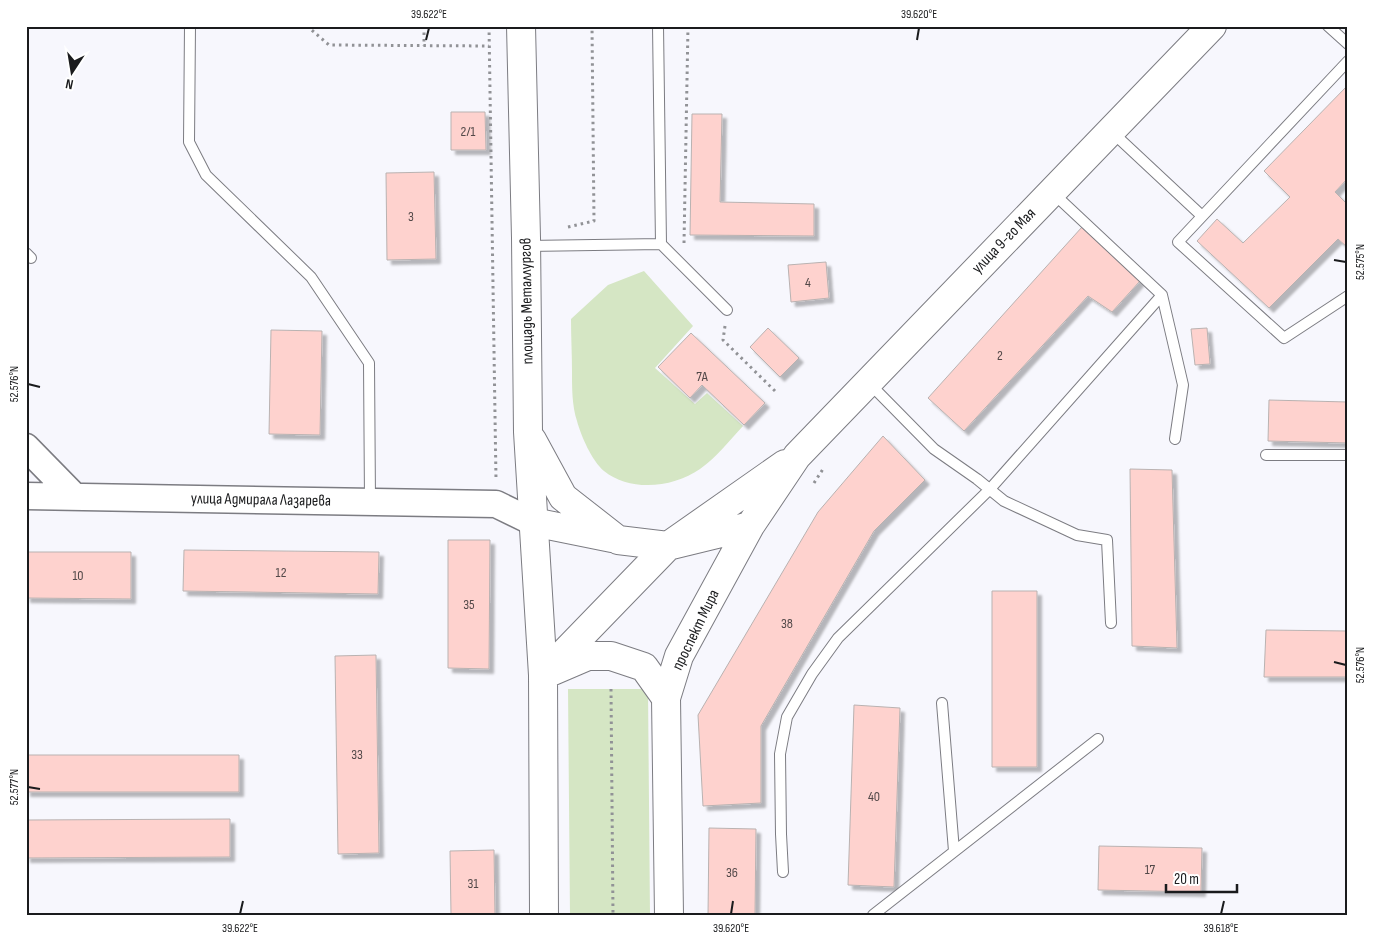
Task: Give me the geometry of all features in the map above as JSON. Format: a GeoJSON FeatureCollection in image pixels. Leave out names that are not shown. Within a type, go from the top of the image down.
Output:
{"type":"FeatureCollection","features":[{"type":"Feature","properties":{"kind":"main road","name":"площадь Металлургов"},"geometry":{"type":"LineString","coordinates":[[521,26],[528,432],[563,497],[618,540]]}},
{"type":"Feature","properties":{"kind":"main road","name":"улица 9-го Мая"},"geometry":{"type":"LineString","coordinates":[[797,456],[1212,26]]}},
{"type":"Feature","properties":{"kind":"main road"},"geometry":{"type":"LineString","coordinates":[[528,432],[543,675],[544,915]]}},
{"type":"Feature","properties":{"kind":"main road"},"geometry":{"type":"LineString","coordinates":[[543,675],[668,546],[797,456]]}},
{"type":"Feature","properties":{"kind":"main road","name":"проспект Мира"},"geometry":{"type":"LineString","coordinates":[[669,915],[666,698],[679,656],[750,526],[797,456]]}},
{"type":"Feature","properties":{"kind":"main road"},"geometry":{"type":"LineString","coordinates":[[533,522],[618,540],[668,546],[750,526]]}},
{"type":"Feature","properties":{"kind":"main road"},"geometry":{"type":"LineString","coordinates":[[543,675],[588,656],[611,656],[644,667],[666,698]]}},
{"type":"Feature","properties":{"kind":"street"},"geometry":{"type":"LineString","coordinates":[[26,447],[75,497]]}},
{"type":"Feature","properties":{"kind":"street","name":"улица Адмирала Лазарева"},"geometry":{"type":"LineString","coordinates":[[26,496],[496,504]]}},
{"type":"Feature","properties":{"kind":"street"},"geometry":{"type":"LineString","coordinates":[[496,504],[533,522]]}},
{"type":"Feature","properties":{"kind":"lane"},"geometry":{"type":"LineString","coordinates":[[190,26],[189,142],[206,175],[311,277],[369,363],[370,501]]}},
{"type":"Feature","properties":{"kind":"lane"},"geometry":{"type":"LineString","coordinates":[[658,26],[661,244],[727,310]]}},
{"type":"Feature","properties":{"kind":"lane"},"geometry":{"type":"LineString","coordinates":[[1328,26],[1348,44]]}},
{"type":"Feature","properties":{"kind":"lane"},"geometry":{"type":"LineString","coordinates":[[1348,61],[1178,242],[1284,338],[1348,296]]}},
{"type":"Feature","properties":{"kind":"lane"},"geometry":{"type":"LineString","coordinates":[[1111,131],[1202,216]]}},
{"type":"Feature","properties":{"kind":"lane"},"geometry":{"type":"LineString","coordinates":[[1052,192],[1162,294],[1183,385],[1174,439]]}},
{"type":"Feature","properties":{"kind":"lane"},"geometry":{"type":"LineString","coordinates":[[526,242],[661,244]]}},
{"type":"Feature","properties":{"kind":"lane"},"geometry":{"type":"LineString","coordinates":[[782,872],[780,754],[787,717],[812,674],[838,638],[990,490],[1162,294]]}},
{"type":"Feature","properties":{"kind":"lane"},"geometry":{"type":"LineString","coordinates":[[868,382],[934,449],[977,479],[1004,501],[1077,534],[1107,540],[1111,623]]}},
{"type":"Feature","properties":{"kind":"lane"},"geometry":{"type":"LineString","coordinates":[[1266,455],[1348,455]]}},
{"type":"Feature","properties":{"kind":"lane"},"geometry":{"type":"LineString","coordinates":[[942,703],[954,851]]}},
{"type":"Feature","properties":{"kind":"lane"},"geometry":{"type":"LineString","coordinates":[[873,915],[1098,739]]}},
{"type":"Feature","properties":{"kind":"path"},"geometry":{"type":"LineString","coordinates":[[307,26],[329,45],[489,46]]}},
{"type":"Feature","properties":{"kind":"path"},"geometry":{"type":"LineString","coordinates":[[424,26],[424,46]]}},
{"type":"Feature","properties":{"kind":"path"},"geometry":{"type":"LineString","coordinates":[[489,26],[496,504]]}},
{"type":"Feature","properties":{"kind":"path"},"geometry":{"type":"LineString","coordinates":[[492,246],[526,242],[594,221],[592,26]]}},
{"type":"Feature","properties":{"kind":"path"},"geometry":{"type":"LineString","coordinates":[[683,267],[688,26]]}},
{"type":"Feature","properties":{"kind":"path"},"geometry":{"type":"LineString","coordinates":[[727,310],[723,340],[775,391]]}},
{"type":"Feature","properties":{"kind":"path"},"geometry":{"type":"LineString","coordinates":[[814,482],[828,462]]}},
{"type":"Feature","properties":{"kind":"path"},"geometry":{"type":"LineString","coordinates":[[611,689],[613,915]]}},
{"type":"Feature","properties":{"kind":"green space"},"geometry":{"type":"Polygon","coordinates":[[[644,271],[693,326],[655,368],[695,404],[707,393],[743,426],[717,455],[700,469],[665,484],[652,485],[639,485],[614,478],[600,467],[588,448],[579,427],[572,391],[571,319],[608,285],[644,271]]]}},
{"type":"Feature","properties":{"kind":"green space"},"geometry":{"type":"Polygon","coordinates":[[[568,689],[648,689],[650,915],[570,915],[568,689]]]}},
{"type":"Feature","properties":{"kind":"building"},"geometry":{"type":"Polygon","coordinates":[[[1348,85],[1348,178],[1335,192],[1348,205],[1348,248],[1338,239],[1269,308],[1197,241],[1217,219],[1243,243],[1290,197],[1264,171],[1348,85]]]}},
{"type":"Feature","properties":{"kind":"building"},"geometry":{"type":"Polygon","coordinates":[[[451,112],[485,112],[486,150],[451,150],[451,112]]]}},
{"type":"Feature","properties":{"kind":"building"},"geometry":{"type":"Polygon","coordinates":[[[692,114],[722,114],[720,202],[814,204],[814,236],[690,235],[692,114]]]}},
{"type":"Feature","properties":{"kind":"building"},"geometry":{"type":"Polygon","coordinates":[[[434,172],[436,259],[387,260],[386,173],[434,172]]]}},
{"type":"Feature","properties":{"kind":"building"},"geometry":{"type":"Polygon","coordinates":[[[1082,227],[1140,281],[1112,312],[1088,296],[964,431],[928,398],[1082,227]]]}},
{"type":"Feature","properties":{"kind":"building"},"geometry":{"type":"Polygon","coordinates":[[[826,262],[829,298],[791,302],[788,265],[826,262]]]}},
{"type":"Feature","properties":{"kind":"building"},"geometry":{"type":"Polygon","coordinates":[[[768,328],[799,358],[780,377],[750,347],[768,328]]]}},
{"type":"Feature","properties":{"kind":"building"},"geometry":{"type":"Polygon","coordinates":[[[1207,328],[1210,364],[1195,365],[1191,329],[1207,328]]]}},
{"type":"Feature","properties":{"kind":"building"},"geometry":{"type":"Polygon","coordinates":[[[271,330],[322,331],[320,435],[269,434],[271,330]]]}},
{"type":"Feature","properties":{"kind":"building"},"geometry":{"type":"Polygon","coordinates":[[[691,333],[765,403],[744,425],[702,385],[690,398],[658,367],[691,333]]]}},
{"type":"Feature","properties":{"kind":"building"},"geometry":{"type":"Polygon","coordinates":[[[1269,400],[1348,402],[1348,443],[1268,441],[1269,400]]]}},
{"type":"Feature","properties":{"kind":"building"},"geometry":{"type":"Polygon","coordinates":[[[883,436],[925,480],[874,531],[761,726],[761,803],[703,806],[698,715],[818,512],[883,436]]]}},
{"type":"Feature","properties":{"kind":"building"},"geometry":{"type":"Polygon","coordinates":[[[1130,469],[1172,470],[1177,648],[1132,646],[1130,469]]]}},
{"type":"Feature","properties":{"kind":"building"},"geometry":{"type":"Polygon","coordinates":[[[448,540],[490,540],[489,669],[448,668],[448,540]]]}},
{"type":"Feature","properties":{"kind":"building"},"geometry":{"type":"Polygon","coordinates":[[[184,550],[379,552],[378,594],[183,591],[184,550]]]}},
{"type":"Feature","properties":{"kind":"building"},"geometry":{"type":"Polygon","coordinates":[[[26,552],[131,552],[131,599],[26,598],[26,552]]]}},
{"type":"Feature","properties":{"kind":"building"},"geometry":{"type":"Polygon","coordinates":[[[992,591],[1037,591],[1037,767],[992,767],[992,591]]]}},
{"type":"Feature","properties":{"kind":"building"},"geometry":{"type":"Polygon","coordinates":[[[1266,630],[1348,631],[1348,677],[1264,677],[1266,630]]]}},
{"type":"Feature","properties":{"kind":"building"},"geometry":{"type":"Polygon","coordinates":[[[376,655],[379,853],[338,854],[335,656],[376,655]]]}},
{"type":"Feature","properties":{"kind":"building"},"geometry":{"type":"Polygon","coordinates":[[[854,705],[900,708],[894,887],[848,885],[854,705]]]}},
{"type":"Feature","properties":{"kind":"building"},"geometry":{"type":"Polygon","coordinates":[[[26,755],[239,755],[239,792],[26,792],[26,755]]]}},
{"type":"Feature","properties":{"kind":"building"},"geometry":{"type":"Polygon","coordinates":[[[230,819],[230,857],[26,858],[26,820],[230,819]]]}},
{"type":"Feature","properties":{"kind":"building"},"geometry":{"type":"Polygon","coordinates":[[[709,828],[756,829],[755,915],[708,915],[709,828]]]}},
{"type":"Feature","properties":{"kind":"building"},"geometry":{"type":"Polygon","coordinates":[[[1099,846],[1202,848],[1201,892],[1098,890],[1099,846]]]}},
{"type":"Feature","properties":{"kind":"building"},"geometry":{"type":"Polygon","coordinates":[[[494,850],[495,915],[451,915],[450,851],[494,850]]]}}]}
